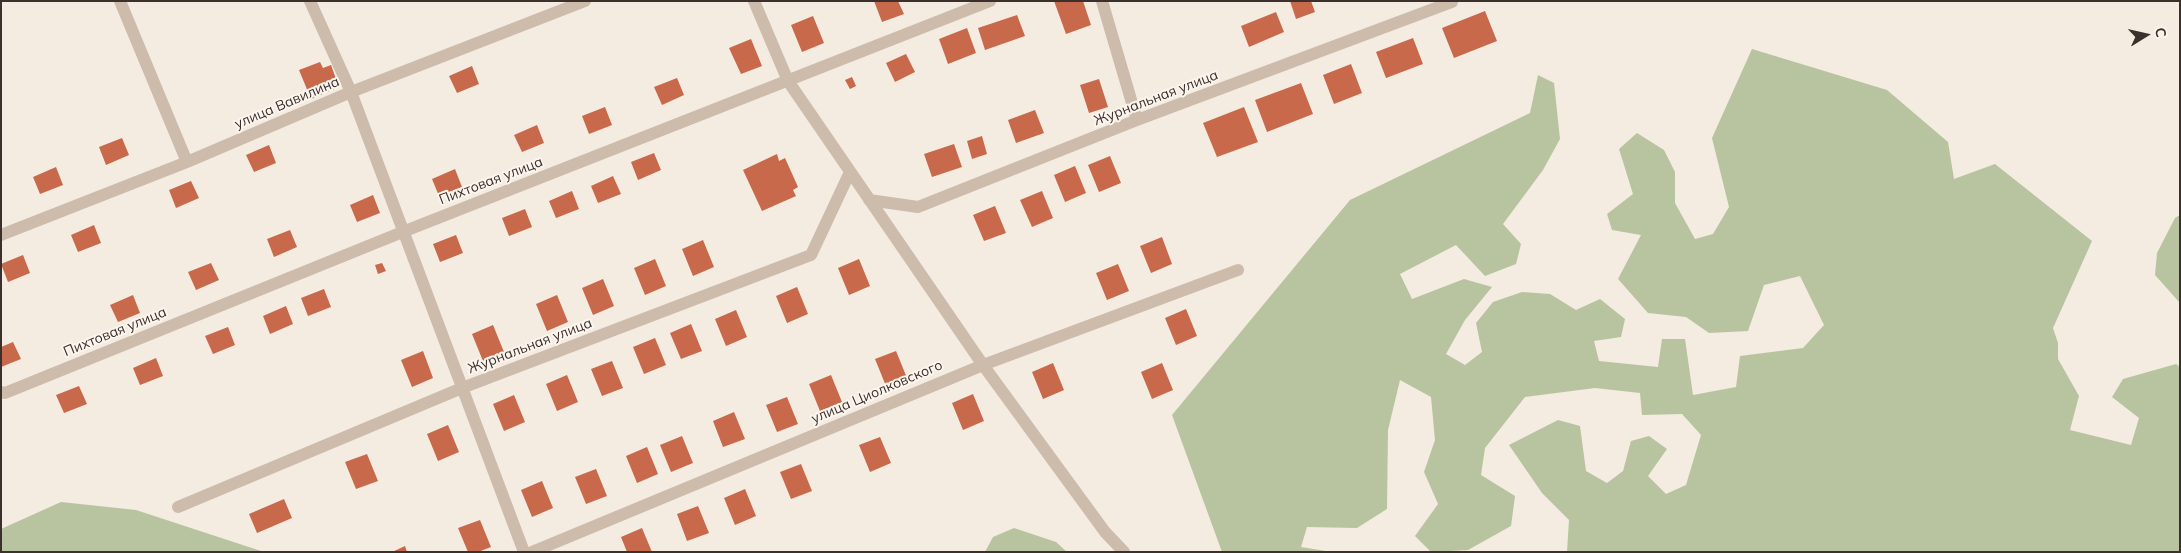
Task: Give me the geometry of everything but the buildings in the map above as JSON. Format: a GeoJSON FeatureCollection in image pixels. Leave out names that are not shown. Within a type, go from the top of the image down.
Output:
{"type":"FeatureCollection","features":[{"type":"Feature","properties":{"kind":"street"},"geometry":{"type":"LineString","coordinates":[[120,1],[188,162]]}},
{"type":"Feature","properties":{"kind":"street"},"geometry":{"type":"LineString","coordinates":[[310,1],[351,92],[405,231],[524,552]]}},
{"type":"Feature","properties":{"kind":"street","name":"улица Вавилина"},"geometry":{"type":"LineString","coordinates":[[1,235],[188,162],[556,7],[585,1]]}},
{"type":"Feature","properties":{"kind":"street"},"geometry":{"type":"LineString","coordinates":[[754,1],[788,80],[983,365],[1105,532],[1124,552]]}},
{"type":"Feature","properties":{"kind":"street","name":"Пихтовая улица"},"geometry":{"type":"LineString","coordinates":[[3,392],[405,231],[990,1]]}},
{"type":"Feature","properties":{"kind":"street"},"geometry":{"type":"LineString","coordinates":[[1102,1],[1137,120]]}},
{"type":"Feature","properties":{"kind":"street","name":"Журнальная улица"},"geometry":{"type":"LineString","coordinates":[[869,200],[918,207],[1137,120],[1452,2]]}},
{"type":"Feature","properties":{"kind":"street","name":"Журнальная улица"},"geometry":{"type":"LineString","coordinates":[[178,507],[462,388],[811,255],[850,172]]}},
{"type":"Feature","properties":{"kind":"street","name":"улица Циолковского"},"geometry":{"type":"LineString","coordinates":[[532,552],[983,365],[1238,270]]}},
{"type":"Feature","properties":{"kind":"green space"},"geometry":{"type":"Polygon","coordinates":[[[1752,49],[1887,90],[1948,142],[1954,179],[1995,164],[2092,241],[2053,328],[2058,343],[2058,359],[2079,396],[2070,430],[2131,445],[2139,418],[2112,397],[2123,379],[2176,364],[2180,367],[2180,552],[1567,552],[1569,520],[1542,493],[1509,445],[1558,420],[1580,426],[1586,471],[1607,483],[1623,471],[1631,441],[1649,436],[1667,449],[1648,476],[1666,494],[1686,485],[1701,435],[1682,414],[1642,415],[1640,393],[1595,388],[1525,397],[1485,448],[1481,475],[1515,496],[1511,526],[1468,550],[1431,552],[1415,536],[1438,504],[1424,472],[1435,440],[1431,397],[1400,380],[1388,430],[1387,509],[1357,528],[1307,527],[1301,547],[1332,552],[1222,552],[1172,415],[1350,200],[1530,113],[1538,75],[1554,83],[1560,139],[1543,170],[1503,224],[1521,244],[1516,264],[1485,276],[1456,245],[1400,274],[1412,299],[1464,279],[1492,287],[1465,320],[1446,354],[1465,365],[1482,352],[1476,323],[1493,302],[1522,292],[1550,294],[1576,310],[1600,299],[1625,319],[1621,337],[1594,341],[1599,361],[1658,367],[1662,339],[1685,339],[1693,395],[1736,387],[1740,356],[1803,348],[1824,325],[1800,276],[1764,285],[1748,331],[1709,333],[1686,317],[1648,313],[1618,279],[1641,235],[1612,230],[1607,214],[1633,194],[1619,149],[1637,133],[1664,150],[1675,172],[1675,203],[1695,239],[1713,234],[1729,207],[1712,138],[1752,49]]]}},
{"type":"Feature","properties":{"kind":"green space"},"geometry":{"type":"Polygon","coordinates":[[[2180,215],[2180,303],[2155,275],[2157,253],[2175,218],[2180,215]]]}},
{"type":"Feature","properties":{"kind":"green space"},"geometry":{"type":"Polygon","coordinates":[[[61,502],[136,510],[264,552],[1,552],[1,529],[61,502]]]}},
{"type":"Feature","properties":{"kind":"green space"},"geometry":{"type":"Polygon","coordinates":[[[1014,528],[1056,542],[1067,552],[985,552],[993,537],[1014,528]]]}}]}
